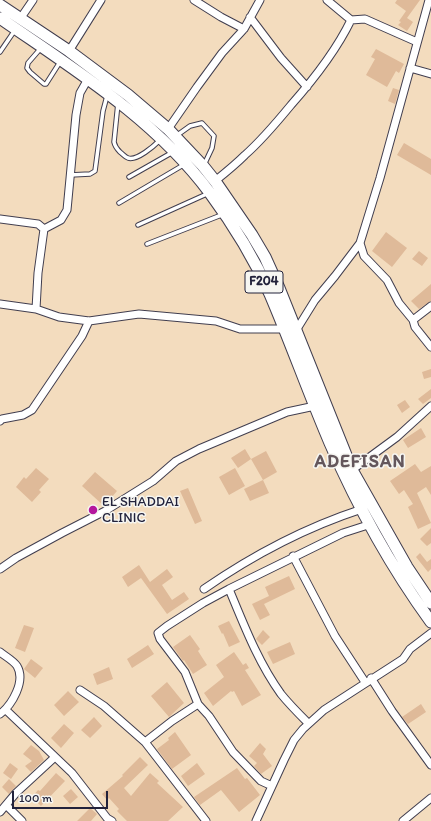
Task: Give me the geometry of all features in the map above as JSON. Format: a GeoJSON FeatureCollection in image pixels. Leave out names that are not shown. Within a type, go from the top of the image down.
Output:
{"type":"FeatureCollection","features":[{"type":"Feature","properties":{"kind":"main road","name":"F204"},"geometry":{"type":"LineString","coordinates":[[0,5],[42,47],[108,93],[137,116],[168,135],[174,152],[210,192],[243,241],[270,294],[341,467],[362,509],[401,576],[431,622]]}},
{"type":"Feature","properties":{"kind":"main road","name":"F204"},"geometry":{"type":"LineString","coordinates":[[1,21],[18,24],[69,51],[128,95],[168,135],[203,166],[215,181],[252,235],[265,257],[297,329],[311,370],[352,470],[407,567],[431,604]]}},
{"type":"Feature","properties":{"kind":"street"},"geometry":{"type":"LineString","coordinates":[[18,24],[33,0]]}},
{"type":"Feature","properties":{"kind":"street"},"geometry":{"type":"LineString","coordinates":[[69,51],[101,0]]}},
{"type":"Feature","properties":{"kind":"street"},"geometry":{"type":"LineString","coordinates":[[194,0],[244,29]]}},
{"type":"Feature","properties":{"kind":"street"},"geometry":{"type":"LineString","coordinates":[[168,135],[197,87],[222,53],[244,29],[260,0]]}},
{"type":"Feature","properties":{"kind":"street"},"geometry":{"type":"LineString","coordinates":[[327,0],[351,20],[366,19],[417,42]]}},
{"type":"Feature","properties":{"kind":"street"},"geometry":{"type":"LineString","coordinates":[[297,329],[315,300],[360,242],[376,192],[429,0]]}},
{"type":"Feature","properties":{"kind":"street"},"geometry":{"type":"LineString","coordinates":[[250,17],[281,58],[307,87]]}},
{"type":"Feature","properties":{"kind":"street"},"geometry":{"type":"LineString","coordinates":[[215,181],[246,155],[307,87],[322,68],[346,31],[351,20]]}},
{"type":"Feature","properties":{"kind":"street"},"geometry":{"type":"LineString","coordinates":[[410,68],[431,74]]}},
{"type":"Feature","properties":{"kind":"street"},"geometry":{"type":"LineString","coordinates":[[44,229],[61,220],[67,210],[80,93],[88,79]]}},
{"type":"Feature","properties":{"kind":"street"},"geometry":{"type":"LineString","coordinates":[[0,219],[38,224],[44,229]]}},
{"type":"Feature","properties":{"kind":"street"},"geometry":{"type":"LineString","coordinates":[[36,309],[38,273],[44,229]]}},
{"type":"Feature","properties":{"kind":"street"},"geometry":{"type":"LineString","coordinates":[[360,242],[364,256],[387,280],[399,303],[413,320],[415,327],[431,347]]}},
{"type":"Feature","properties":{"kind":"street"},"geometry":{"type":"LineString","coordinates":[[0,304],[36,309],[59,316],[89,320],[139,314],[216,321],[240,329],[284,329]]}},
{"type":"Feature","properties":{"kind":"street"},"geometry":{"type":"LineString","coordinates":[[413,320],[431,306]]}},
{"type":"Feature","properties":{"kind":"street"},"geometry":{"type":"LineString","coordinates":[[0,421],[2,419],[23,414],[32,410],[82,336],[89,320]]}},
{"type":"Feature","properties":{"kind":"street"},"geometry":{"type":"LineString","coordinates":[[2,565],[105,511],[153,480],[176,461],[199,449],[287,412],[315,406]]}},
{"type":"Feature","properties":{"kind":"street"},"geometry":{"type":"LineString","coordinates":[[352,470],[396,437],[431,406]]}},
{"type":"Feature","properties":{"kind":"street"},"geometry":{"type":"LineString","coordinates":[[204,589],[229,572],[294,536],[328,520],[362,509]]}},
{"type":"Feature","properties":{"kind":"street"},"geometry":{"type":"LineString","coordinates":[[272,786],[261,781],[233,752],[210,716],[198,704],[185,672],[160,639],[158,634],[167,626],[203,603],[229,589],[293,556],[343,533],[371,524]]}},
{"type":"Feature","properties":{"kind":"street"},"geometry":{"type":"LineString","coordinates":[[293,556],[335,636],[431,765]]}},
{"type":"Feature","properties":{"kind":"street"},"geometry":{"type":"LineString","coordinates":[[229,589],[257,654],[268,673],[282,695],[308,723]]}},
{"type":"Feature","properties":{"kind":"street"},"geometry":{"type":"LineString","coordinates":[[256,821],[294,740],[308,723],[324,710],[368,680],[403,659],[410,649],[431,633]]}},
{"type":"Feature","properties":{"kind":"street"},"geometry":{"type":"LineString","coordinates":[[0,652],[18,667],[20,677],[18,688],[3,712],[72,773],[107,818],[112,821]]}},
{"type":"Feature","properties":{"kind":"street"},"geometry":{"type":"LineString","coordinates":[[80,690],[104,706],[144,742],[206,821]]}},
{"type":"Feature","properties":{"kind":"street"},"geometry":{"type":"LineString","coordinates":[[144,742],[198,704]]}},
{"type":"Feature","properties":{"kind":"street"},"geometry":{"type":"LineString","coordinates":[[0,812],[16,793],[55,757]]}},
{"type":"Feature","properties":{"kind":"street"},"geometry":{"type":"LineString","coordinates":[[403,821],[431,798]]}},
{"type":"Feature","properties":{"kind":"street"},"geometry":{"type":"LineString","coordinates":[[6,805],[22,821]]}},
{"type":"Feature","properties":{"kind":"lane"},"geometry":{"type":"LineString","coordinates":[[0,52],[18,24]]}},
{"type":"Feature","properties":{"kind":"lane"},"geometry":{"type":"LineString","coordinates":[[42,47],[28,63],[27,68],[44,84],[46,84],[61,60]]}},
{"type":"Feature","properties":{"kind":"lane"},"geometry":{"type":"LineString","coordinates":[[70,175],[90,174],[95,171],[103,111],[108,93]]}},
{"type":"Feature","properties":{"kind":"lane"},"geometry":{"type":"LineString","coordinates":[[118,102],[114,142],[115,146],[124,156],[133,159],[153,147],[168,135],[202,123],[214,136],[212,148],[203,166]]}},
{"type":"Feature","properties":{"kind":"lane"},"geometry":{"type":"LineString","coordinates":[[129,177],[174,152]]}},
{"type":"Feature","properties":{"kind":"lane"},"geometry":{"type":"LineString","coordinates":[[119,203],[186,164]]}},
{"type":"Feature","properties":{"kind":"lane"},"geometry":{"type":"LineString","coordinates":[[138,225],[210,192]]}},
{"type":"Feature","properties":{"kind":"lane"},"geometry":{"type":"LineString","coordinates":[[146,244],[225,214]]}},
{"type":"Feature","properties":{"kind":"building"},"geometry":{"type":"Polygon","coordinates":[[[397,0],[420,0],[407,18],[413,22],[407,31],[398,25],[406,11],[395,3],[397,0]]]}},
{"type":"Feature","properties":{"kind":"building"},"geometry":{"type":"Polygon","coordinates":[[[376,49],[404,64],[399,73],[396,71],[387,87],[366,75],[375,59],[371,57],[376,49]]]}},
{"type":"Feature","properties":{"kind":"building"},"geometry":{"type":"Polygon","coordinates":[[[393,88],[399,90],[395,104],[388,101],[393,88]]]}},
{"type":"Feature","properties":{"kind":"building"},"geometry":{"type":"Polygon","coordinates":[[[404,143],[431,159],[431,175],[397,155],[404,143]]]}},
{"type":"Feature","properties":{"kind":"building"},"geometry":{"type":"Polygon","coordinates":[[[386,232],[407,248],[392,267],[372,251],[386,232]]]}},
{"type":"Feature","properties":{"kind":"building"},"geometry":{"type":"Polygon","coordinates":[[[419,251],[428,258],[422,266],[412,259],[419,251]]]}},
{"type":"Feature","properties":{"kind":"building"},"geometry":{"type":"Polygon","coordinates":[[[431,284],[431,301],[419,309],[411,301],[431,284]]]}},
{"type":"Feature","properties":{"kind":"building"},"geometry":{"type":"Polygon","coordinates":[[[431,369],[431,377],[424,379],[422,372],[431,369]]]}},
{"type":"Feature","properties":{"kind":"building"},"geometry":{"type":"Polygon","coordinates":[[[431,389],[431,398],[423,404],[418,399],[431,389]]]}},
{"type":"Feature","properties":{"kind":"building"},"geometry":{"type":"Polygon","coordinates":[[[405,400],[410,407],[402,413],[397,405],[405,400]]]}},
{"type":"Feature","properties":{"kind":"building"},"geometry":{"type":"Polygon","coordinates":[[[421,428],[426,437],[408,448],[403,440],[421,428]]]}},
{"type":"Feature","properties":{"kind":"building"},"geometry":{"type":"Polygon","coordinates":[[[245,449],[251,459],[238,468],[231,458],[245,449]]]}},
{"type":"Feature","properties":{"kind":"building"},"geometry":{"type":"Polygon","coordinates":[[[266,451],[277,472],[263,480],[251,459],[266,451]]]}},
{"type":"Feature","properties":{"kind":"building"},"geometry":{"type":"Polygon","coordinates":[[[415,464],[421,472],[431,466],[431,495],[426,487],[417,493],[431,523],[418,529],[408,507],[413,504],[404,490],[399,494],[390,481],[415,464]]]}},
{"type":"Feature","properties":{"kind":"building"},"geometry":{"type":"Polygon","coordinates":[[[36,468],[49,479],[39,490],[41,492],[32,502],[16,487],[24,477],[26,479],[36,468]]]}},
{"type":"Feature","properties":{"kind":"building"},"geometry":{"type":"Polygon","coordinates":[[[235,468],[245,486],[229,495],[219,477],[235,468]]]}},
{"type":"Feature","properties":{"kind":"building"},"geometry":{"type":"Polygon","coordinates":[[[95,472],[117,491],[104,506],[82,486],[95,472]]]}},
{"type":"Feature","properties":{"kind":"building"},"geometry":{"type":"Polygon","coordinates":[[[263,480],[269,493],[250,501],[244,489],[263,480]]]}},
{"type":"Feature","properties":{"kind":"building"},"geometry":{"type":"Polygon","coordinates":[[[188,488],[202,521],[195,524],[180,491],[188,488]]]}},
{"type":"Feature","properties":{"kind":"building"},"geometry":{"type":"Polygon","coordinates":[[[431,528],[431,543],[427,546],[420,539],[431,528]]]}},
{"type":"Feature","properties":{"kind":"building"},"geometry":{"type":"Polygon","coordinates":[[[420,553],[427,562],[431,559],[431,569],[428,572],[416,557],[420,553]]]}},
{"type":"Feature","properties":{"kind":"building"},"geometry":{"type":"Polygon","coordinates":[[[139,565],[150,582],[167,569],[173,577],[162,585],[172,600],[184,592],[189,599],[167,614],[141,578],[128,587],[122,577],[139,565]]]}},
{"type":"Feature","properties":{"kind":"building"},"geometry":{"type":"Polygon","coordinates":[[[289,576],[295,589],[264,604],[270,615],[260,620],[252,604],[269,596],[265,587],[289,576]]]}},
{"type":"Feature","properties":{"kind":"building"},"geometry":{"type":"Polygon","coordinates":[[[229,621],[240,642],[229,647],[218,626],[229,621]]]}},
{"type":"Feature","properties":{"kind":"building"},"geometry":{"type":"Polygon","coordinates":[[[24,625],[34,628],[25,652],[15,648],[24,625]]]}},
{"type":"Feature","properties":{"kind":"building"},"geometry":{"type":"Polygon","coordinates":[[[263,630],[270,637],[262,645],[256,639],[263,630]]]}},
{"type":"Feature","properties":{"kind":"building"},"geometry":{"type":"Polygon","coordinates":[[[190,635],[200,649],[198,651],[207,665],[193,674],[173,647],[190,635]]]}},
{"type":"Feature","properties":{"kind":"building"},"geometry":{"type":"Polygon","coordinates":[[[290,642],[295,654],[273,664],[267,652],[290,642]]]}},
{"type":"Feature","properties":{"kind":"building"},"geometry":{"type":"Polygon","coordinates":[[[148,645],[154,654],[132,668],[127,659],[148,645]]]}},
{"type":"Feature","properties":{"kind":"building"},"geometry":{"type":"Polygon","coordinates":[[[234,652],[243,665],[246,663],[249,668],[245,670],[261,695],[242,706],[234,691],[231,691],[213,706],[204,693],[224,677],[216,665],[234,652]]]}},
{"type":"Feature","properties":{"kind":"building"},"geometry":{"type":"Polygon","coordinates":[[[31,659],[43,668],[35,678],[24,669],[31,659]]]}},
{"type":"Feature","properties":{"kind":"building"},"geometry":{"type":"Polygon","coordinates":[[[109,667],[113,679],[97,685],[93,674],[109,667]]]}},
{"type":"Feature","properties":{"kind":"building"},"geometry":{"type":"Polygon","coordinates":[[[167,682],[184,703],[169,717],[151,696],[167,682]]]}},
{"type":"Feature","properties":{"kind":"building"},"geometry":{"type":"Polygon","coordinates":[[[68,691],[79,702],[64,716],[54,705],[68,691]]]}},
{"type":"Feature","properties":{"kind":"building"},"geometry":{"type":"Polygon","coordinates":[[[421,704],[426,712],[408,724],[402,717],[421,704]]]}},
{"type":"Feature","properties":{"kind":"building"},"geometry":{"type":"Polygon","coordinates":[[[94,717],[102,726],[90,738],[81,730],[94,717]]]}},
{"type":"Feature","properties":{"kind":"building"},"geometry":{"type":"Polygon","coordinates":[[[64,724],[74,733],[61,748],[51,738],[64,724]]]}},
{"type":"Feature","properties":{"kind":"building"},"geometry":{"type":"Polygon","coordinates":[[[175,732],[191,755],[172,769],[157,749],[169,740],[168,738],[175,732]]]}},
{"type":"Feature","properties":{"kind":"building"},"geometry":{"type":"Polygon","coordinates":[[[260,743],[266,749],[263,754],[272,766],[261,774],[254,766],[257,763],[249,756],[260,743]]]}},
{"type":"Feature","properties":{"kind":"building"},"geometry":{"type":"Polygon","coordinates":[[[31,745],[39,751],[44,760],[31,772],[25,766],[32,761],[23,754],[31,745]]]}},
{"type":"Feature","properties":{"kind":"building"},"geometry":{"type":"Polygon","coordinates":[[[140,757],[148,765],[124,788],[131,796],[150,773],[159,781],[157,783],[183,807],[168,821],[127,821],[117,811],[119,809],[109,798],[107,800],[102,794],[123,776],[122,775],[140,757]]]}},
{"type":"Feature","properties":{"kind":"building"},"geometry":{"type":"Polygon","coordinates":[[[10,763],[18,769],[11,779],[3,773],[10,763]]]}},
{"type":"Feature","properties":{"kind":"building"},"geometry":{"type":"Polygon","coordinates":[[[197,763],[205,774],[188,786],[181,776],[197,763]]]}},
{"type":"Feature","properties":{"kind":"building"},"geometry":{"type":"Polygon","coordinates":[[[237,768],[260,795],[239,812],[221,790],[200,805],[194,797],[237,768]]]}},
{"type":"Feature","properties":{"kind":"building"},"geometry":{"type":"Polygon","coordinates":[[[56,773],[65,781],[41,806],[32,797],[38,790],[40,791],[56,773]]]}},
{"type":"Feature","properties":{"kind":"building"},"geometry":{"type":"Polygon","coordinates":[[[9,779],[16,786],[9,794],[2,787],[9,779]]]}},
{"type":"Feature","properties":{"kind":"building"},"geometry":{"type":"Polygon","coordinates":[[[71,789],[78,797],[70,804],[63,796],[71,789]]]}},
{"type":"Feature","properties":{"kind":"building"},"geometry":{"type":"Polygon","coordinates":[[[90,808],[97,814],[91,821],[77,821],[90,808]]]}},
{"type":"Feature","properties":{"kind":"place","name":"EL SHADDAI CLINIC"},"geometry":{"type":"Point","coordinates":[93,510]}},
{"type":"Feature","properties":{"kind":"district","name":"ADEFISAN"},"geometry":{"type":"Point","coordinates":[360,462]}}]}
